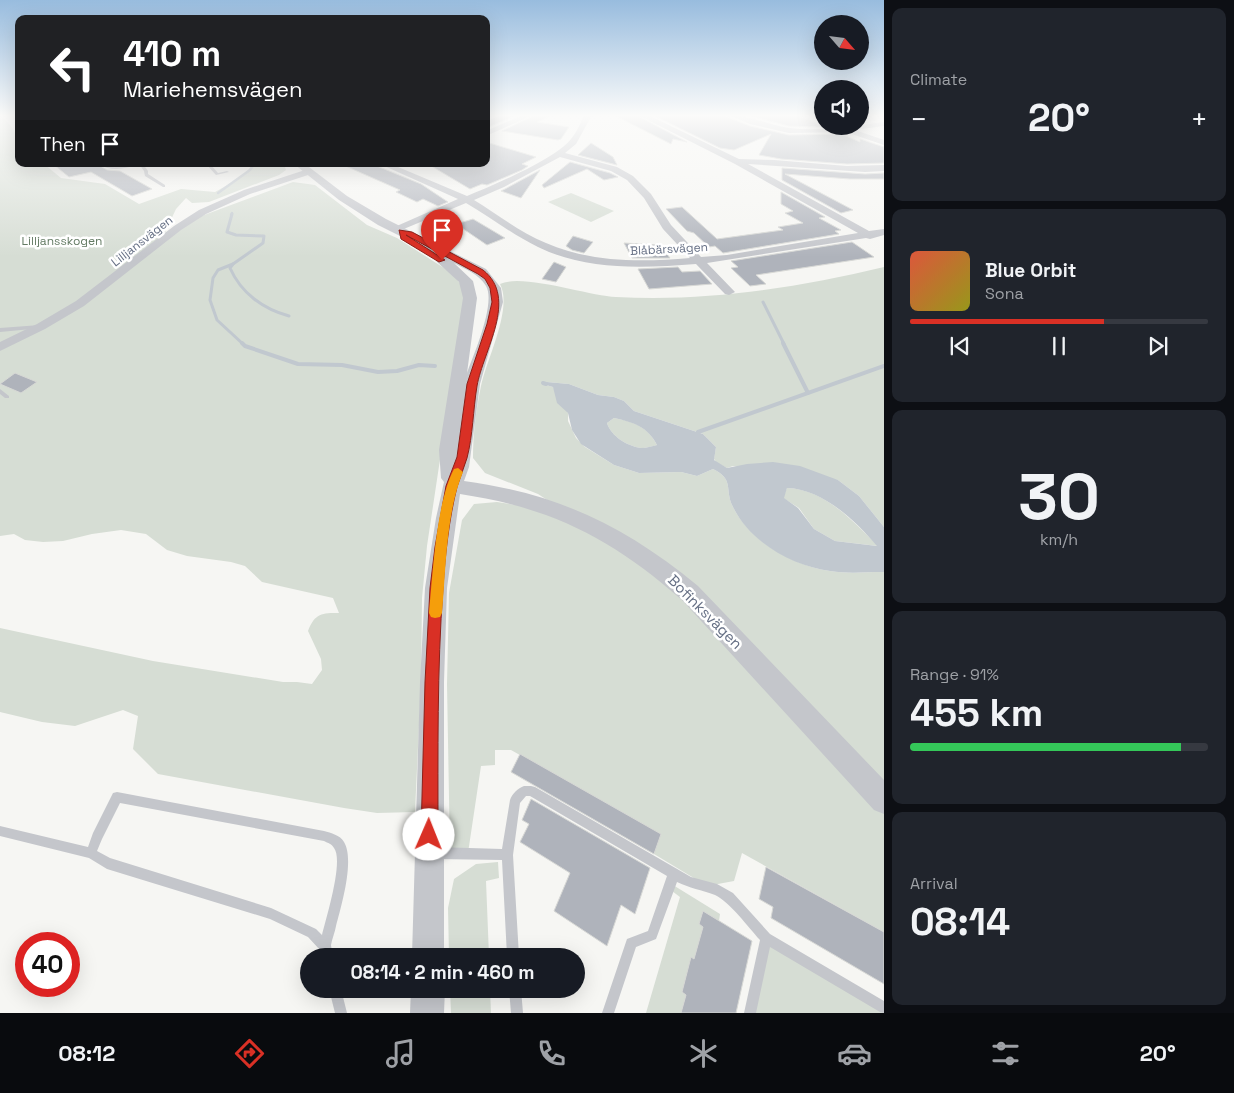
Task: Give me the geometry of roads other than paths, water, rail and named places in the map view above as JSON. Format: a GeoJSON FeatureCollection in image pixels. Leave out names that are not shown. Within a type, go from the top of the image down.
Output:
{"type":"FeatureCollection","features":[{"type":"Feature","properties":{"kind":"street"},"geometry":{"type":"LineString","coordinates":[[398,230],[507,182],[544,162]]}},
{"type":"Feature","properties":{"kind":"street"},"geometry":{"type":"LineString","coordinates":[[591,162],[630,178],[648,196],[667,227],[729,292]]}},
{"type":"Feature","properties":{"kind":"street"},"geometry":{"type":"LineString","coordinates":[[738,162],[870,236]]}},
{"type":"Feature","properties":{"kind":"street"},"geometry":{"type":"LineString","coordinates":[[773,162],[848,170],[884,168]]}},
{"type":"Feature","properties":{"kind":"street"},"geometry":{"type":"LineString","coordinates":[[302,167],[343,198],[398,230],[410,234],[481,272],[488,277],[494,288],[496,302],[472,384],[460,467],[452,486],[436,588],[432,682],[428,948]]}},
{"type":"Feature","properties":{"kind":"street","name":"Blåbärsvägen"},"geometry":{"type":"LineString","coordinates":[[394,168],[468,200],[541,245],[573,256],[613,263],[634,264],[727,258],[870,236],[884,232]]}},
{"type":"Feature","properties":{"kind":"street","name":"Lilljansvägen"},"geometry":{"type":"LineString","coordinates":[[0,347],[42,327],[95,294],[176,230],[200,214],[250,191],[308,172]]}},
{"type":"Feature","properties":{"kind":"street"},"geometry":{"type":"LineString","coordinates":[[398,230],[403,237],[442,260],[462,276],[470,292],[470,304],[448,450],[452,486]]}},
{"type":"Feature","properties":{"kind":"street","name":"Bofinksvägen"},"geometry":{"type":"LineString","coordinates":[[452,486],[515,496],[568,513],[606,533],[650,561],[690,593],[884,800]]}},
{"type":"Feature","properties":{"kind":"street"},"geometry":{"type":"LineString","coordinates":[[428,998],[428,1013]]}},
{"type":"Feature","properties":{"kind":"lane"},"geometry":{"type":"LineString","coordinates":[[107,167],[121,167]]}},
{"type":"Feature","properties":{"kind":"lane"},"geometry":{"type":"LineString","coordinates":[[143,167],[146,175],[164,186]]}},
{"type":"Feature","properties":{"kind":"lane"},"geometry":{"type":"LineString","coordinates":[[211,167],[217,174],[227,172]]}},
{"type":"Feature","properties":{"kind":"lane"},"geometry":{"type":"LineString","coordinates":[[0,330],[42,327]]}},
{"type":"Feature","properties":{"kind":"lane"},"geometry":{"type":"LineString","coordinates":[[0,391],[7,397]]}},
{"type":"Feature","properties":{"kind":"lane"},"geometry":{"type":"LineString","coordinates":[[513,948],[507,855],[515,800],[524,791],[531,791],[674,874],[689,882],[707,886],[729,897],[766,938],[884,1008]]}},
{"type":"Feature","properties":{"kind":"lane"},"geometry":{"type":"LineString","coordinates":[[91,853],[96,837],[117,797],[324,836],[336,841],[341,848],[342,859],[328,948]]}},
{"type":"Feature","properties":{"kind":"lane"},"geometry":{"type":"LineString","coordinates":[[0,831],[91,853],[108,863],[271,914],[312,933],[324,948]]}},
{"type":"Feature","properties":{"kind":"lane"},"geometry":{"type":"LineString","coordinates":[[429,853],[507,855]]}},
{"type":"Feature","properties":{"kind":"lane"},"geometry":{"type":"LineString","coordinates":[[608,1013],[631,943],[652,935],[674,874]]}},
{"type":"Feature","properties":{"kind":"lane"},"geometry":{"type":"LineString","coordinates":[[750,1013],[766,938]]}},
{"type":"Feature","properties":{"kind":"lane"},"geometry":{"type":"LineString","coordinates":[[337,998],[341,1013]]}},
{"type":"Feature","properties":{"kind":"lane"},"geometry":{"type":"LineString","coordinates":[[516,998],[517,1013]]}},
{"type":"Feature","properties":{"kind":"waterway"},"geometry":{"type":"LineString","coordinates":[[218,193],[252,167]]}},
{"type":"Feature","properties":{"kind":"waterway"},"geometry":{"type":"LineString","coordinates":[[232,214],[227,232],[236,235],[264,236],[263,243],[233,264]]}},
{"type":"Feature","properties":{"kind":"waterway"},"geometry":{"type":"LineString","coordinates":[[233,264],[230,268],[235,277],[254,299],[270,309],[289,316]]}},
{"type":"Feature","properties":{"kind":"waterway"},"geometry":{"type":"LineString","coordinates":[[233,264],[218,270],[213,278],[210,300],[217,320],[243,344]]}},
{"type":"Feature","properties":{"kind":"waterway"},"geometry":{"type":"LineString","coordinates":[[763,302],[784,344]]}},
{"type":"Feature","properties":{"kind":"waterway"},"geometry":{"type":"LineString","coordinates":[[783,343],[808,393]]}},
{"type":"Feature","properties":{"kind":"waterway"},"geometry":{"type":"LineString","coordinates":[[243,344],[298,364],[342,365],[378,372],[397,371],[419,365],[435,366]]}},
{"type":"Feature","properties":{"kind":"waterway"},"geometry":{"type":"LineString","coordinates":[[808,393],[884,366]]}},
{"type":"Feature","properties":{"kind":"waterway"},"geometry":{"type":"LineString","coordinates":[[698,432],[808,393]]}},
{"type":"Feature","properties":{"kind":"park label","name":"Lilljansskogen"},"geometry":{"type":"Point","coordinates":[62,241]}}]}
